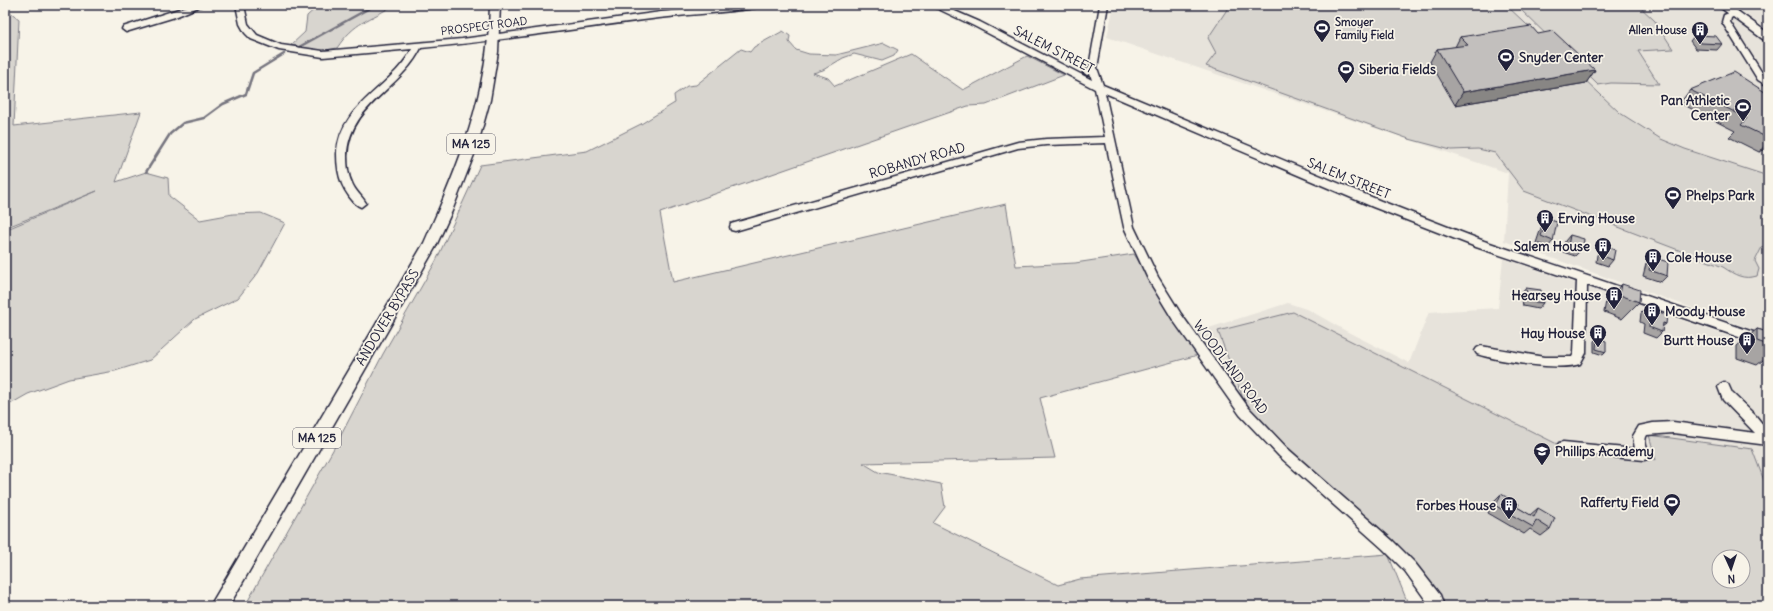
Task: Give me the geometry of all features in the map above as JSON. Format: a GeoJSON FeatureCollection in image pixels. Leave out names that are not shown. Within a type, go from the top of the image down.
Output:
{"type":"FeatureCollection","features":[{"type":"Feature","properties":{"kind":"main road","name":"ANDOVER BYPASS"},"geometry":{"type":"LineString","coordinates":[[219,606],[430,244],[456,186],[482,107],[494,37],[495,5]]}},
{"type":"Feature","properties":{"kind":"main road"},"geometry":{"type":"LineString","coordinates":[[1722,5],[1768,38]]}},
{"type":"Feature","properties":{"kind":"street"},"geometry":{"type":"LineString","coordinates":[[126,29],[172,16],[199,5]]}},
{"type":"Feature","properties":{"kind":"street","name":"PROSPECT ROAD"},"geometry":{"type":"LineString","coordinates":[[240,5],[244,24],[248,31],[257,39],[278,47],[323,54],[418,46],[661,14],[725,10],[755,5]]}},
{"type":"Feature","properties":{"kind":"street","name":"SALEM STREET"},"geometry":{"type":"LineString","coordinates":[[934,5],[977,24],[1081,80],[1377,204],[1480,244],[1768,342]]}},
{"type":"Feature","properties":{"kind":"street"},"geometry":{"type":"LineString","coordinates":[[1081,80],[1083,75],[1093,68],[1104,5]]}},
{"type":"Feature","properties":{"kind":"street"},"geometry":{"type":"LineString","coordinates":[[1734,14],[1727,17],[1726,22],[1764,81]]}},
{"type":"Feature","properties":{"kind":"street"},"geometry":{"type":"LineString","coordinates":[[361,203],[347,185],[345,179],[341,151],[342,142],[350,122],[359,110],[399,72],[410,60],[418,46]]}},
{"type":"Feature","properties":{"kind":"street","name":"WOODLAND ROAD"},"geometry":{"type":"LineString","coordinates":[[1093,68],[1103,101],[1129,227],[1153,279],[1194,342],[1253,421],[1283,452],[1388,545],[1410,567],[1435,600],[1437,606]]}},
{"type":"Feature","properties":{"kind":"street","name":"ROBANDY ROAD"},"geometry":{"type":"LineString","coordinates":[[735,227],[1018,145],[1046,142],[1110,140]]}},
{"type":"Feature","properties":{"kind":"street"},"geometry":{"type":"LineString","coordinates":[[1481,351],[1546,361],[1571,363],[1576,361],[1580,353],[1582,278]]}},
{"type":"Feature","properties":{"kind":"street"},"geometry":{"type":"LineString","coordinates":[[1724,387],[1728,396],[1752,420],[1768,440]]}},
{"type":"Feature","properties":{"kind":"street"},"geometry":{"type":"LineString","coordinates":[[1563,447],[1644,455],[1640,447],[1639,436],[1643,430],[1654,427],[1679,428],[1721,435],[1768,440]]}},
{"type":"Feature","properties":{"kind":"shaded area"},"geometry":{"type":"Polygon","coordinates":[[[319,5],[394,5],[356,27],[337,48],[321,51],[291,45],[305,32],[307,16],[319,5]]]}},
{"type":"Feature","properties":{"kind":"shaded area"},"geometry":{"type":"Polygon","coordinates":[[[1114,5],[1714,5],[1768,43],[1768,335],[1504,241],[1508,173],[1107,37],[1114,5]]]}},
{"type":"Feature","properties":{"kind":"shaded area"},"geometry":{"type":"Polygon","coordinates":[[[1230,5],[1506,5],[1620,113],[1661,139],[1685,149],[1768,176],[1768,249],[1762,247],[1755,261],[1759,269],[1757,276],[1739,276],[1723,267],[1524,191],[1495,153],[1478,149],[1451,150],[1409,139],[1206,66],[1216,53],[1208,38],[1230,5]]]}},
{"type":"Feature","properties":{"kind":"shaded area"},"geometry":{"type":"Polygon","coordinates":[[[1528,5],[1638,5],[1655,21],[1673,49],[1638,51],[1659,84],[1611,83],[1598,85],[1518,7],[1528,5]]]}},
{"type":"Feature","properties":{"kind":"shaded area"},"geometry":{"type":"Polygon","coordinates":[[[1741,5],[1768,5],[1768,30],[1737,8],[1741,5]]]}},
{"type":"Feature","properties":{"kind":"shaded area"},"geometry":{"type":"Polygon","coordinates":[[[5,8],[19,19],[14,126],[141,112],[116,182],[146,172],[168,178],[169,196],[200,220],[233,214],[261,213],[285,223],[258,273],[238,298],[195,319],[150,360],[115,371],[69,379],[28,394],[5,407],[5,230],[97,191],[5,228],[5,8]]]}},
{"type":"Feature","properties":{"kind":"shaded area"},"geometry":{"type":"Polygon","coordinates":[[[783,31],[790,36],[789,42],[796,50],[809,54],[836,55],[884,43],[898,50],[894,56],[882,61],[854,54],[843,58],[823,70],[813,73],[828,78],[835,86],[911,54],[963,90],[1027,56],[1064,75],[986,105],[968,106],[660,213],[673,282],[1006,204],[1016,266],[1075,263],[1134,254],[1198,355],[1040,398],[1055,458],[863,463],[878,472],[941,484],[945,507],[933,523],[1058,585],[1080,579],[1388,554],[1409,606],[245,606],[338,441],[383,354],[436,261],[480,165],[587,151],[641,124],[675,103],[674,95],[687,86],[696,85],[741,49],[750,52],[754,47],[783,31]]]}},
{"type":"Feature","properties":{"kind":"shaded area","name":"Phillips Academy"},"geometry":{"type":"Polygon","coordinates":[[[1503,258],[1768,350],[1768,606],[1426,606],[1403,553],[1227,379],[1196,332],[1288,303],[1309,310],[1346,331],[1409,363],[1429,312],[1498,308],[1503,258]]]}},
{"type":"Feature","properties":{"kind":"shaded area","name":"Phillips Academy"},"geometry":{"type":"Polygon","coordinates":[[[1293,312],[1563,447],[1624,453],[1656,460],[1649,435],[1752,449],[1768,491],[1768,606],[1437,606],[1435,600],[1318,483],[1245,404],[1218,331],[1293,312]]]}},
{"type":"Feature","properties":{"kind":"building","name":"Snyder Center"},"geometry":{"type":"Polygon","coordinates":[[[1531,26],[1538,34],[1553,31],[1595,70],[1463,92],[1437,49],[1468,45],[1460,37],[1531,26]]]}},
{"type":"Feature","properties":{"kind":"building"},"geometry":{"type":"Polygon","coordinates":[[[1695,35],[1716,36],[1722,44],[1701,43],[1695,35]]]}},
{"type":"Feature","properties":{"kind":"building"},"geometry":{"type":"Polygon","coordinates":[[[1734,72],[1768,94],[1768,138],[1741,125],[1747,118],[1690,90],[1734,72]]]}},
{"type":"Feature","properties":{"kind":"building"},"geometry":{"type":"Polygon","coordinates":[[[1547,219],[1557,222],[1553,241],[1541,236],[1547,219]]]}},
{"type":"Feature","properties":{"kind":"building"},"geometry":{"type":"Polygon","coordinates":[[[1570,235],[1584,239],[1583,248],[1581,247],[1580,250],[1568,246],[1570,235]]]}},
{"type":"Feature","properties":{"kind":"building"},"geometry":{"type":"Polygon","coordinates":[[[1604,246],[1615,250],[1613,260],[1601,256],[1604,246]]]}},
{"type":"Feature","properties":{"kind":"building"},"geometry":{"type":"Polygon","coordinates":[[[1652,258],[1668,262],[1667,276],[1649,270],[1652,258]]]}},
{"type":"Feature","properties":{"kind":"building"},"geometry":{"type":"Polygon","coordinates":[[[1622,284],[1640,290],[1639,302],[1620,295],[1622,284]]]}},
{"type":"Feature","properties":{"kind":"building"},"geometry":{"type":"Polygon","coordinates":[[[1526,288],[1541,290],[1543,303],[1528,301],[1526,288]]]}},
{"type":"Feature","properties":{"kind":"building"},"geometry":{"type":"Polygon","coordinates":[[[1647,307],[1667,315],[1666,324],[1663,323],[1662,332],[1649,327],[1650,318],[1645,316],[1647,307]]]}},
{"type":"Feature","properties":{"kind":"building"},"geometry":{"type":"Polygon","coordinates":[[[1757,329],[1768,332],[1768,345],[1757,341],[1757,329]]]}},
{"type":"Feature","properties":{"kind":"building"},"geometry":{"type":"Polygon","coordinates":[[[1597,338],[1606,341],[1606,352],[1596,349],[1597,338]]]}},
{"type":"Feature","properties":{"kind":"building"},"geometry":{"type":"Polygon","coordinates":[[[1501,494],[1519,504],[1517,507],[1534,517],[1538,508],[1555,518],[1550,529],[1536,520],[1533,527],[1496,506],[1501,494]]]}},
{"type":"Feature","properties":{"kind":"waterway"},"geometry":{"type":"LineString","coordinates":[[299,47],[375,5]]}},
{"type":"Feature","properties":{"kind":"waterway"},"geometry":{"type":"LineString","coordinates":[[146,172],[170,134],[183,123],[204,118],[223,104],[246,94],[253,73],[284,54]]}},
{"type":"Feature","properties":{"kind":"place","name":"Smoyer Family Field"},"geometry":{"type":"Point","coordinates":[1322,43]}},
{"type":"Feature","properties":{"kind":"place","name":"Allen House"},"geometry":{"type":"Point","coordinates":[1700,45]}},
{"type":"Feature","properties":{"kind":"place","name":"Snyder Center"},"geometry":{"type":"Point","coordinates":[1506,72]}},
{"type":"Feature","properties":{"kind":"place","name":"Siberia Fields"},"geometry":{"type":"Point","coordinates":[1346,84]}},
{"type":"Feature","properties":{"kind":"place","name":"Pan Athletic Center"},"geometry":{"type":"Point","coordinates":[1743,122]}},
{"type":"Feature","properties":{"kind":"place","name":"Phelps Park"},"geometry":{"type":"Point","coordinates":[1673,210]}},
{"type":"Feature","properties":{"kind":"place","name":"Erving House"},"geometry":{"type":"Point","coordinates":[1545,233]}},
{"type":"Feature","properties":{"kind":"place","name":"Salem House"},"geometry":{"type":"Point","coordinates":[1603,261]}},
{"type":"Feature","properties":{"kind":"place","name":"Cole House"},"geometry":{"type":"Point","coordinates":[1653,272]}},
{"type":"Feature","properties":{"kind":"place","name":"Hearsey House"},"geometry":{"type":"Point","coordinates":[1614,310]}},
{"type":"Feature","properties":{"kind":"place","name":"Moody House"},"geometry":{"type":"Point","coordinates":[1652,326]}},
{"type":"Feature","properties":{"kind":"place","name":"Hay House"},"geometry":{"type":"Point","coordinates":[1598,348]}},
{"type":"Feature","properties":{"kind":"place","name":"Burtt House"},"geometry":{"type":"Point","coordinates":[1747,355]}},
{"type":"Feature","properties":{"kind":"place","name":"Phillips Academy"},"geometry":{"type":"Point","coordinates":[1542,466]}},
{"type":"Feature","properties":{"kind":"place","name":"Rafferty Field"},"geometry":{"type":"Point","coordinates":[1672,517]}},
{"type":"Feature","properties":{"kind":"place","name":"Forbes House"},"geometry":{"type":"Point","coordinates":[1509,520]}}]}
